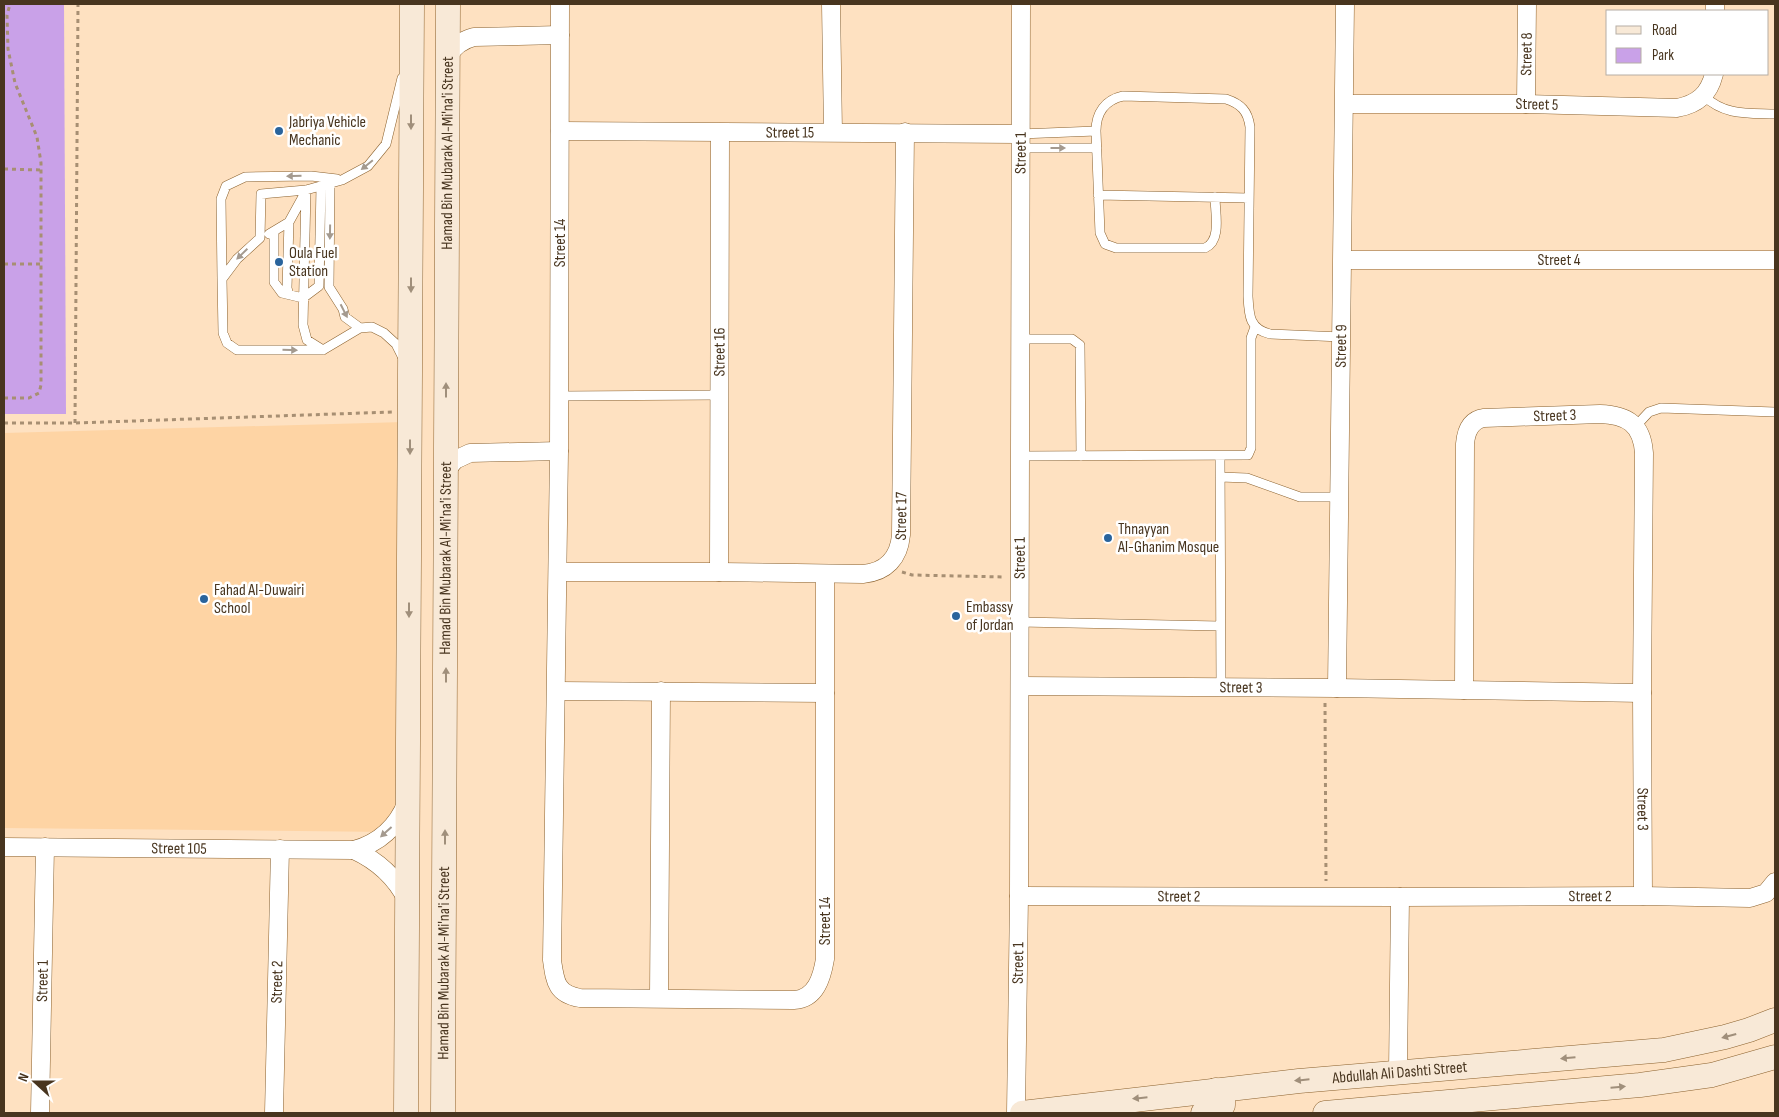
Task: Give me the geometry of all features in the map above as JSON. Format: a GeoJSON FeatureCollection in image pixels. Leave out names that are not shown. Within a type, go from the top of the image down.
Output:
{"type":"FeatureCollection","features":[{"type":"Feature","properties":{"kind":"street"},"geometry":{"type":"LineString","coordinates":[[406,1113],[412,4]]}},
{"type":"Feature","properties":{"kind":"street","name":"Street 14"},"geometry":{"type":"LineString","coordinates":[[560,4],[558,572],[552,960],[556,982],[563,992],[574,997],[798,1000],[808,996],[816,989],[825,959],[825,574]]}},
{"type":"Feature","properties":{"kind":"street"},"geometry":{"type":"LineString","coordinates":[[831,4],[832,132]]}},
{"type":"Feature","properties":{"kind":"street","name":"Street 1"},"geometry":{"type":"LineString","coordinates":[[1016,1113],[1020,686],[1021,4]]}},
{"type":"Feature","properties":{"kind":"street","name":"Street 9"},"geometry":{"type":"LineString","coordinates":[[1331,688],[1340,497],[1345,4]]}},
{"type":"Feature","properties":{"kind":"street","name":"Street 8"},"geometry":{"type":"LineString","coordinates":[[1526,104],[1527,4]]}},
{"type":"Feature","properties":{"kind":"street"},"geometry":{"type":"LineString","coordinates":[[448,10],[455,27],[474,37]]}},
{"type":"Feature","properties":{"kind":"street","name":"Hamad Bin Mubarak Al-Mi'na'i Street"},"geometry":{"type":"LineString","coordinates":[[443,1113],[448,10]]}},
{"type":"Feature","properties":{"kind":"street"},"geometry":{"type":"LineString","coordinates":[[448,56],[461,41],[474,37],[560,35]]}},
{"type":"Feature","properties":{"kind":"street"},"geometry":{"type":"LineString","coordinates":[[1704,96],[1714,75]]}},
{"type":"Feature","properties":{"kind":"street","name":"Street 5"},"geometry":{"type":"LineString","coordinates":[[1345,104],[1526,104],[1677,108],[1693,104],[1704,96]]}},
{"type":"Feature","properties":{"kind":"street","name":"Street 15"},"geometry":{"type":"LineString","coordinates":[[560,131],[720,133],[905,132],[1020,141]]}},
{"type":"Feature","properties":{"kind":"street","name":"Street 17"},"geometry":{"type":"LineString","coordinates":[[885,567],[897,553],[901,535],[905,132]]}},
{"type":"Feature","properties":{"kind":"street","name":"Street 16"},"geometry":{"type":"LineString","coordinates":[[719,572],[720,133]]}},
{"type":"Feature","properties":{"kind":"street","name":"Street 4"},"geometry":{"type":"LineString","coordinates":[[1343,260],[1775,260]]}},
{"type":"Feature","properties":{"kind":"street","name":"Street 3"},"geometry":{"type":"LineString","coordinates":[[1464,690],[1465,444],[1469,427],[1476,420],[1484,418],[1600,414],[1618,415],[1631,422],[1643,441],[1644,453],[1643,896]]}},
{"type":"Feature","properties":{"kind":"street"},"geometry":{"type":"LineString","coordinates":[[446,429],[456,444],[470,453]]}},
{"type":"Feature","properties":{"kind":"street"},"geometry":{"type":"LineString","coordinates":[[447,475],[449,467],[454,460],[470,453],[559,451]]}},
{"type":"Feature","properties":{"kind":"street"},"geometry":{"type":"LineString","coordinates":[[558,572],[863,574],[873,573],[885,567]]}},
{"type":"Feature","properties":{"kind":"street","name":"Street 3"},"geometry":{"type":"LineString","coordinates":[[1020,686],[1642,693]]}},
{"type":"Feature","properties":{"kind":"street"},"geometry":{"type":"LineString","coordinates":[[557,691],[825,693]]}},
{"type":"Feature","properties":{"kind":"street"},"geometry":{"type":"LineString","coordinates":[[660,998],[662,692]]}},
{"type":"Feature","properties":{"kind":"street","name":"Street 105"},"geometry":{"type":"LineString","coordinates":[[4,847],[354,850],[372,844],[387,833],[399,818],[407,802]]}},
{"type":"Feature","properties":{"kind":"street","name":"Street 1"},"geometry":{"type":"LineString","coordinates":[[40,1113],[45,847]]}},
{"type":"Feature","properties":{"kind":"street","name":"Street 2"},"geometry":{"type":"LineString","coordinates":[[274,1113],[280,850]]}},
{"type":"Feature","properties":{"kind":"street","name":"Street 105"},"geometry":{"type":"LineString","coordinates":[[354,850],[382,866],[396,881],[407,900]]}},
{"type":"Feature","properties":{"kind":"street","name":"Street 2"},"geometry":{"type":"LineString","coordinates":[[1019,896],[1643,896],[1750,898],[1766,893],[1774,886]]}},
{"type":"Feature","properties":{"kind":"street"},"geometry":{"type":"LineString","coordinates":[[1398,1072],[1400,897]]}},
{"type":"Feature","properties":{"kind":"street","name":"Abdullah Ali Dashti Street"},"geometry":{"type":"LineString","coordinates":[[1022,1113],[1216,1090],[1398,1072],[1664,1050],[1749,1030],[1775,1020]]}},
{"type":"Feature","properties":{"kind":"street"},"geometry":{"type":"LineString","coordinates":[[1391,1107],[1414,1096],[1445,1088],[1600,1073],[1604,1064],[1600,1055]]}},
{"type":"Feature","properties":{"kind":"street","name":"Abdullah Ali Dashti Street"},"geometry":{"type":"LineString","coordinates":[[1325,1113],[1675,1080],[1712,1075],[1775,1057]]}},
{"type":"Feature","properties":{"kind":"street"},"geometry":{"type":"LineString","coordinates":[[1202,1113],[1216,1111],[1223,1105],[1223,1096],[1216,1090]]}},
{"type":"Feature","properties":{"kind":"lane"},"geometry":{"type":"LineString","coordinates":[[260,238],[262,194],[306,190],[342,180],[368,166],[386,144],[402,79],[412,4]]}},
{"type":"Feature","properties":{"kind":"lane"},"geometry":{"type":"LineString","coordinates":[[1215,197],[1216,235],[1209,246],[1201,249],[1116,248],[1105,244],[1101,239],[1096,131],[1096,123],[1102,108],[1115,98],[1123,96],[1226,98],[1244,108],[1248,117],[1248,308],[1252,323],[1255,327],[1266,333],[1342,337]]}},
{"type":"Feature","properties":{"kind":"lane"},"geometry":{"type":"LineString","coordinates":[[1704,96],[1714,106],[1735,112],[1775,114]]}},
{"type":"Feature","properties":{"kind":"lane"},"geometry":{"type":"LineString","coordinates":[[1020,141],[1096,131]]}},
{"type":"Feature","properties":{"kind":"lane"},"geometry":{"type":"LineString","coordinates":[[1020,141],[1097,148]]}},
{"type":"Feature","properties":{"kind":"lane"},"geometry":{"type":"LineString","coordinates":[[342,180],[310,176],[245,177],[226,186],[221,199],[222,332],[227,343],[237,350],[323,350],[360,328],[372,327],[384,333],[396,344],[403,360],[410,411]]}},
{"type":"Feature","properties":{"kind":"lane"},"geometry":{"type":"LineString","coordinates":[[319,286],[326,184]]}},
{"type":"Feature","properties":{"kind":"lane"},"geometry":{"type":"LineString","coordinates":[[326,184],[329,287],[343,309],[345,317],[360,328]]}},
{"type":"Feature","properties":{"kind":"lane"},"geometry":{"type":"LineString","coordinates":[[289,295],[287,288],[289,222],[306,190]]}},
{"type":"Feature","properties":{"kind":"lane"},"geometry":{"type":"LineString","coordinates":[[306,190],[303,325],[307,340],[323,350]]}},
{"type":"Feature","properties":{"kind":"lane"},"geometry":{"type":"LineString","coordinates":[[1098,196],[1249,198]]}},
{"type":"Feature","properties":{"kind":"lane"},"geometry":{"type":"LineString","coordinates":[[222,279],[237,259],[260,238],[274,232],[289,222]]}},
{"type":"Feature","properties":{"kind":"lane"},"geometry":{"type":"LineString","coordinates":[[274,232],[274,282],[282,293],[303,298],[319,286],[329,287]]}},
{"type":"Feature","properties":{"kind":"lane"},"geometry":{"type":"LineString","coordinates":[[1020,456],[1245,456],[1250,452],[1251,338],[1255,327]]}},
{"type":"Feature","properties":{"kind":"lane"},"geometry":{"type":"LineString","coordinates":[[1020,339],[1072,339],[1080,346],[1081,456]]}},
{"type":"Feature","properties":{"kind":"lane"},"geometry":{"type":"LineString","coordinates":[[559,396],[720,395]]}},
{"type":"Feature","properties":{"kind":"lane"},"geometry":{"type":"LineString","coordinates":[[1635,427],[1649,412],[1661,408],[1775,412]]}},
{"type":"Feature","properties":{"kind":"lane"},"geometry":{"type":"LineString","coordinates":[[1220,456],[1221,687]]}},
{"type":"Feature","properties":{"kind":"lane"},"geometry":{"type":"LineString","coordinates":[[1220,477],[1247,478],[1300,497],[1340,497]]}},
{"type":"Feature","properties":{"kind":"lane"},"geometry":{"type":"LineString","coordinates":[[1020,622],[1220,626]]}},
{"type":"Feature","properties":{"kind":"path"},"geometry":{"type":"LineString","coordinates":[[4,398],[32,397],[37,395],[41,388],[41,170],[37,138],[15,83],[8,49],[7,15],[10,4]]}},
{"type":"Feature","properties":{"kind":"path"},"geometry":{"type":"LineString","coordinates":[[75,423],[78,4]]}},
{"type":"Feature","properties":{"kind":"path"},"geometry":{"type":"LineString","coordinates":[[4,169],[41,170]]}},
{"type":"Feature","properties":{"kind":"path"},"geometry":{"type":"LineString","coordinates":[[4,264],[41,264]]}},
{"type":"Feature","properties":{"kind":"path"},"geometry":{"type":"LineString","coordinates":[[4,423],[75,423],[410,411]]}},
{"type":"Feature","properties":{"kind":"path"},"geometry":{"type":"LineString","coordinates":[[885,567],[912,575],[1020,577]]}},
{"type":"Feature","properties":{"kind":"path"},"geometry":{"type":"LineString","coordinates":[[1327,897],[1331,688]]}},
{"type":"Feature","properties":{"kind":"shaded area","name":"Fahad Al-Duwairi School"},"geometry":{"type":"Polygon","coordinates":[[[404,422],[406,766],[389,832],[4,828],[4,433],[404,422]]]}},
{"type":"Feature","properties":{"kind":"green space"},"geometry":{"type":"Polygon","coordinates":[[[4,4],[64,4],[66,414],[4,414],[4,4]]]}},
{"type":"Feature","properties":{"kind":"place","name":"Jabriya Vehicle Mechanic"},"geometry":{"type":"Point","coordinates":[279,131]}},
{"type":"Feature","properties":{"kind":"place","name":"Oula Fuel Station"},"geometry":{"type":"Point","coordinates":[279,262]}},
{"type":"Feature","properties":{"kind":"place","name":"Thnayyan Al-Ghanim Mosque"},"geometry":{"type":"Point","coordinates":[1108,538]}},
{"type":"Feature","properties":{"kind":"place","name":"Fahad Al-Duwairi School"},"geometry":{"type":"Point","coordinates":[204,599]}},
{"type":"Feature","properties":{"kind":"place","name":"Embassy of Jordan"},"geometry":{"type":"Point","coordinates":[956,616]}}]}
